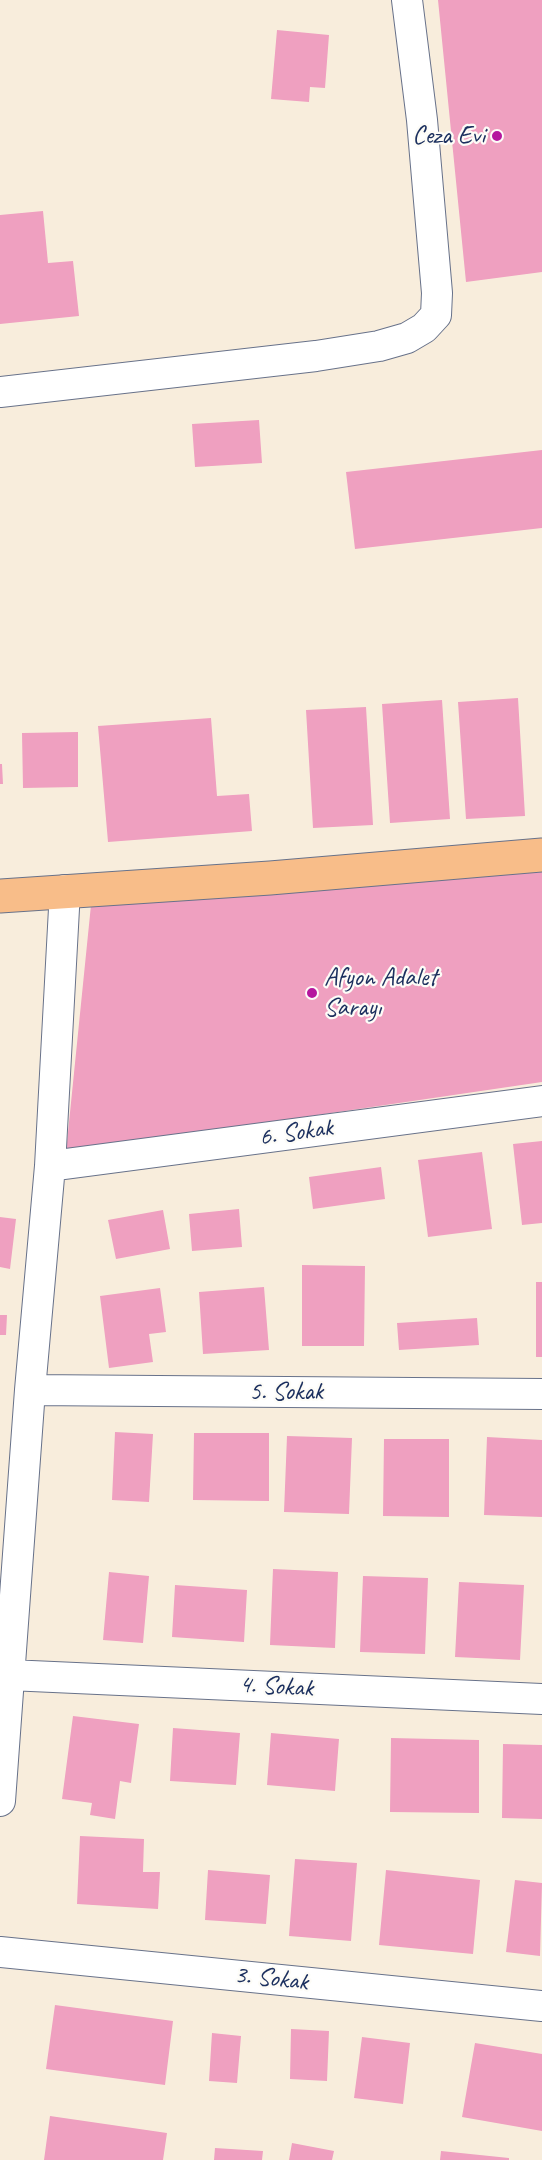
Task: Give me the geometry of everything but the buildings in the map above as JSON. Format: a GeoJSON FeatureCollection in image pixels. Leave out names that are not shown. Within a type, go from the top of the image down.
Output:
{"type":"FeatureCollection","features":[{"type":"Feature","properties":{"kind":"main road"},"geometry":{"type":"LineString","coordinates":[[0,896],[270,878],[542,855]]}},
{"type":"Feature","properties":{"kind":"street"},"geometry":{"type":"LineString","coordinates":[[0,392],[326,355],[380,346],[407,338],[424,328],[436,315],[437,293],[422,120],[407,0]]}},
{"type":"Feature","properties":{"kind":"street"},"geometry":{"type":"LineString","coordinates":[[0,1801],[30,1390],[50,1166],[66,890]]}},
{"type":"Feature","properties":{"kind":"street","name":"6. Sokak"},"geometry":{"type":"LineString","coordinates":[[50,1166],[542,1101]]}},
{"type":"Feature","properties":{"kind":"street","name":"5. Sokak"},"geometry":{"type":"LineString","coordinates":[[30,1390],[542,1394]]}},
{"type":"Feature","properties":{"kind":"street","name":"4. Sokak"},"geometry":{"type":"LineString","coordinates":[[9,1674],[542,1699]]}},
{"type":"Feature","properties":{"kind":"street","name":"3. Sokak"},"geometry":{"type":"LineString","coordinates":[[0,1952],[542,2006]]}},
{"type":"Feature","properties":{"kind":"place","name":"Ceza Evi"},"geometry":{"type":"Point","coordinates":[497,136]}},
{"type":"Feature","properties":{"kind":"place","name":"Afyon Adalet Sarayı"},"geometry":{"type":"Point","coordinates":[312,993]}}]}
